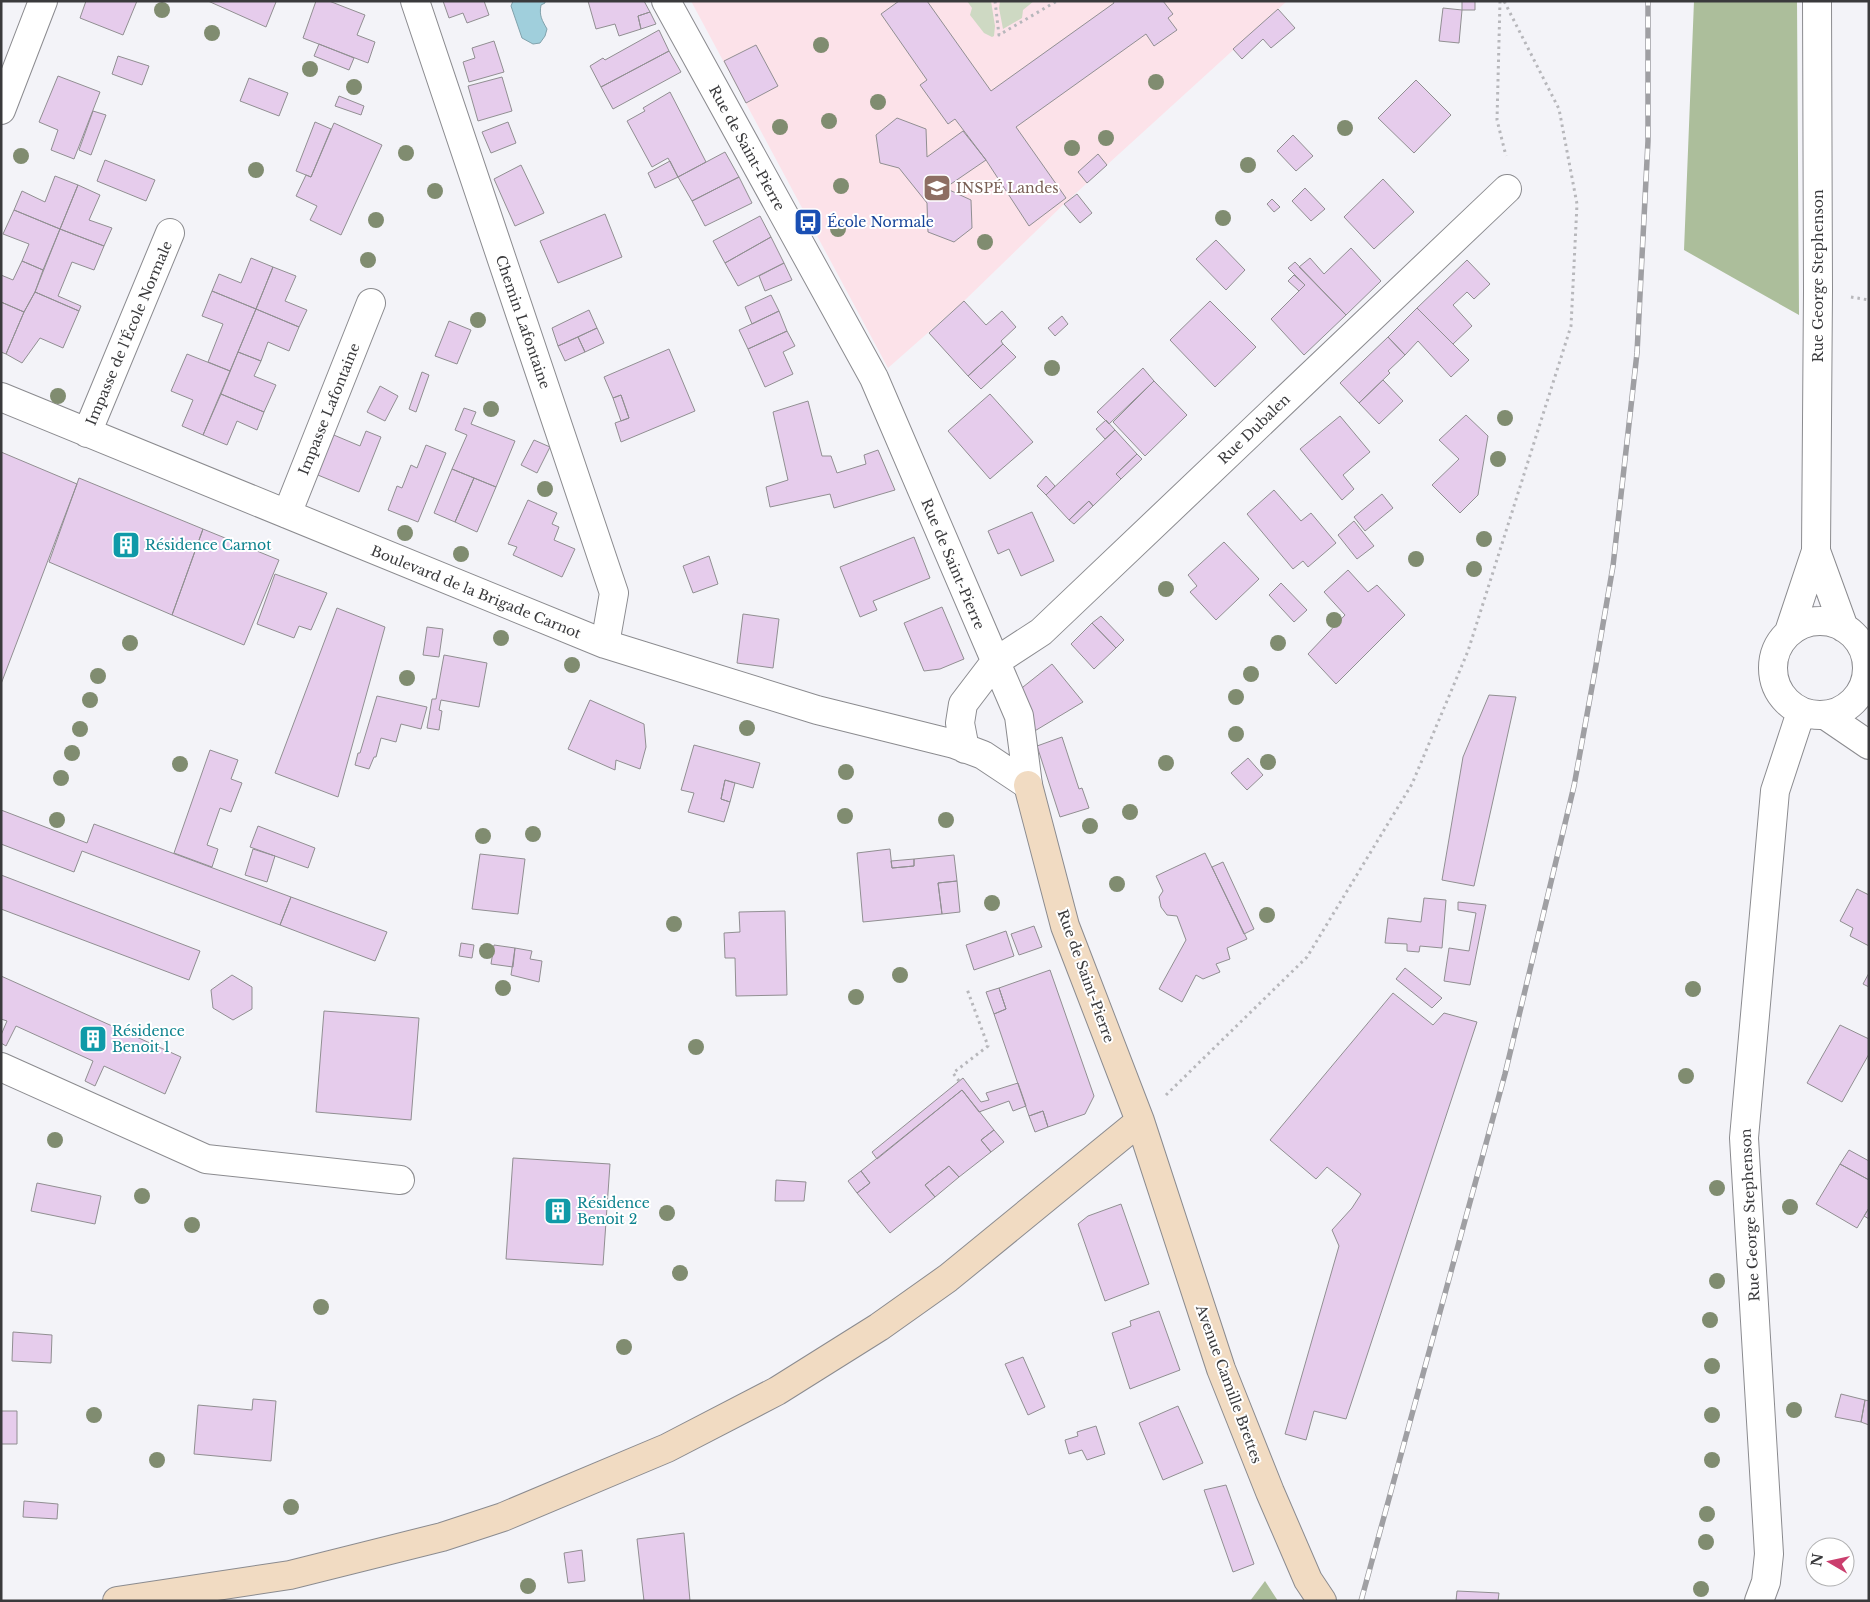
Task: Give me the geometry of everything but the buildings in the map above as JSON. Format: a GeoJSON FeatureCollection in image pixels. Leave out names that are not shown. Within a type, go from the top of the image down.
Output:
{"type":"FeatureCollection","features":[{"type":"Feature","properties":{"kind":"street"},"geometry":{"type":"LineString","coordinates":[[1,110],[43,1]]}},
{"type":"Feature","properties":{"kind":"street","name":"Chemin Lafontaine"},"geometry":{"type":"LineString","coordinates":[[415,1],[614,593],[604,644]]}},
{"type":"Feature","properties":{"kind":"street","name":"Rue de Saint-Pierre"},"geometry":{"type":"LineString","coordinates":[[666,1],[874,378],[1019,716],[1028,785],[1065,926],[1154,1161]]}},
{"type":"Feature","properties":{"kind":"street","name":"Rue George Stephenson"},"geometry":{"type":"LineString","coordinates":[[1789,632],[1816,551],[1818,1]]}},
{"type":"Feature","properties":{"kind":"street","name":"Rue Dubalen"},"geometry":{"type":"LineString","coordinates":[[995,662],[1041,632],[1507,189]]}},
{"type":"Feature","properties":{"kind":"street","name":"Impasse de l'École Normale"},"geometry":{"type":"LineString","coordinates":[[87,432],[170,233]]}},
{"type":"Feature","properties":{"kind":"street","name":"Impasse Lafontaine"},"geometry":{"type":"LineString","coordinates":[[287,514],[371,303]]}},
{"type":"Feature","properties":{"kind":"street","name":"Boulevard de la Brigade Carnot"},"geometry":{"type":"LineString","coordinates":[[1,397],[604,644],[817,710],[907,732],[965,749],[983,755],[1028,785]]}},
{"type":"Feature","properties":{"kind":"street","name":"Rue George Stephenson"},"geometry":{"type":"LineString","coordinates":[[1816,551],[1844,628]]}},
{"type":"Feature","properties":{"kind":"street"},"geometry":{"type":"LineString","coordinates":[[1813,714],[1846,708],[1857,700],[1867,686],[1867,668],[1864,652],[1857,638],[1844,628],[1830,622],[1814,621],[1801,624],[1789,632],[1780,642],[1773,658],[1772,674],[1777,690],[1787,703],[1813,714],[1869,745]]}},
{"type":"Feature","properties":{"kind":"street"},"geometry":{"type":"LineString","coordinates":[[965,749],[960,724],[962,704],[995,662]]}},
{"type":"Feature","properties":{"kind":"street","name":"Rue George Stephenson"},"geometry":{"type":"LineString","coordinates":[[1759,1601],[1766,1582],[1769,1554],[1744,1138],[1776,791],[1813,714]]}},
{"type":"Feature","properties":{"kind":"street"},"geometry":{"type":"LineString","coordinates":[[1,1067],[206,1159],[400,1180]]}},
{"type":"Feature","properties":{"kind":"street"},"geometry":{"type":"LineString","coordinates":[[117,1601],[290,1574],[442,1537],[503,1517],[667,1448],[777,1391],[879,1327],[948,1278],[1140,1120]]}},
{"type":"Feature","properties":{"kind":"street","name":"Avenue Camille Brettes"},"geometry":{"type":"LineString","coordinates":[[1154,1161],[1220,1369],[1301,1565],[1308,1580],[1322,1601]]}},
{"type":"Feature","properties":{"kind":"path"},"geometry":{"type":"LineString","coordinates":[[995,1],[999,35],[1057,1]]}},
{"type":"Feature","properties":{"kind":"path"},"geometry":{"type":"LineString","coordinates":[[1502,1],[1497,120],[1508,165],[1507,189]]}},
{"type":"Feature","properties":{"kind":"path"},"geometry":{"type":"LineString","coordinates":[[1140,1120],[1307,957],[1412,784],[1468,651],[1571,326],[1577,204],[1559,108],[1502,1]]}},
{"type":"Feature","properties":{"kind":"path"},"geometry":{"type":"LineString","coordinates":[[959,1081],[953,1073],[988,1046],[967,989]]}},
{"type":"Feature","properties":{"kind":"shaded area","name":"INSPÉ Landes"},"geometry":{"type":"Polygon","coordinates":[[[691,1],[1287,1],[1064,204],[964,301],[888,368],[691,1]]]}},
{"type":"Feature","properties":{"kind":"green space"},"geometry":{"type":"Polygon","coordinates":[[[967,1],[991,1],[995,26],[994,36],[992,37],[984,33],[970,15],[972,8],[967,1]]]}},
{"type":"Feature","properties":{"kind":"green space"},"geometry":{"type":"Polygon","coordinates":[[[1000,1],[1034,1],[1023,10],[1022,18],[1003,29],[999,8],[1000,1]]]}},
{"type":"Feature","properties":{"kind":"green space"},"geometry":{"type":"Polygon","coordinates":[[[1694,1],[1797,1],[1799,315],[1684,250],[1694,1]]]}},
{"type":"Feature","properties":{"kind":"green space"},"geometry":{"type":"Polygon","coordinates":[[[1265,1581],[1278,1601],[1250,1601],[1265,1581]]]}},
{"type":"Feature","properties":{"kind":"water"},"geometry":{"type":"Polygon","coordinates":[[[513,1],[545,1],[541,5],[540,12],[547,29],[540,43],[533,44],[522,38],[511,6],[513,1]]]}},
{"type":"Feature","properties":{"kind":"railway"},"geometry":{"type":"LineString","coordinates":[[1361,1601],[1505,1074],[1574,786],[1596,665],[1613,566],[1637,353],[1648,141],[1648,1]]}},
{"type":"Feature","properties":{"kind":"place","name":"INSPÉ Landes"},"geometry":{"type":"Point","coordinates":[937,188]}},
{"type":"Feature","properties":{"kind":"place","name":"École Normale"},"geometry":{"type":"Point","coordinates":[808,222]}},
{"type":"Feature","properties":{"kind":"place","name":"Résidence Carnot"},"geometry":{"type":"Point","coordinates":[126,545]}},
{"type":"Feature","properties":{"kind":"place","name":"Résidence Benoit 1"},"geometry":{"type":"Point","coordinates":[93,1039]}},
{"type":"Feature","properties":{"kind":"place","name":"Résidence Benoit 2"},"geometry":{"type":"Point","coordinates":[558,1211]}}]}
